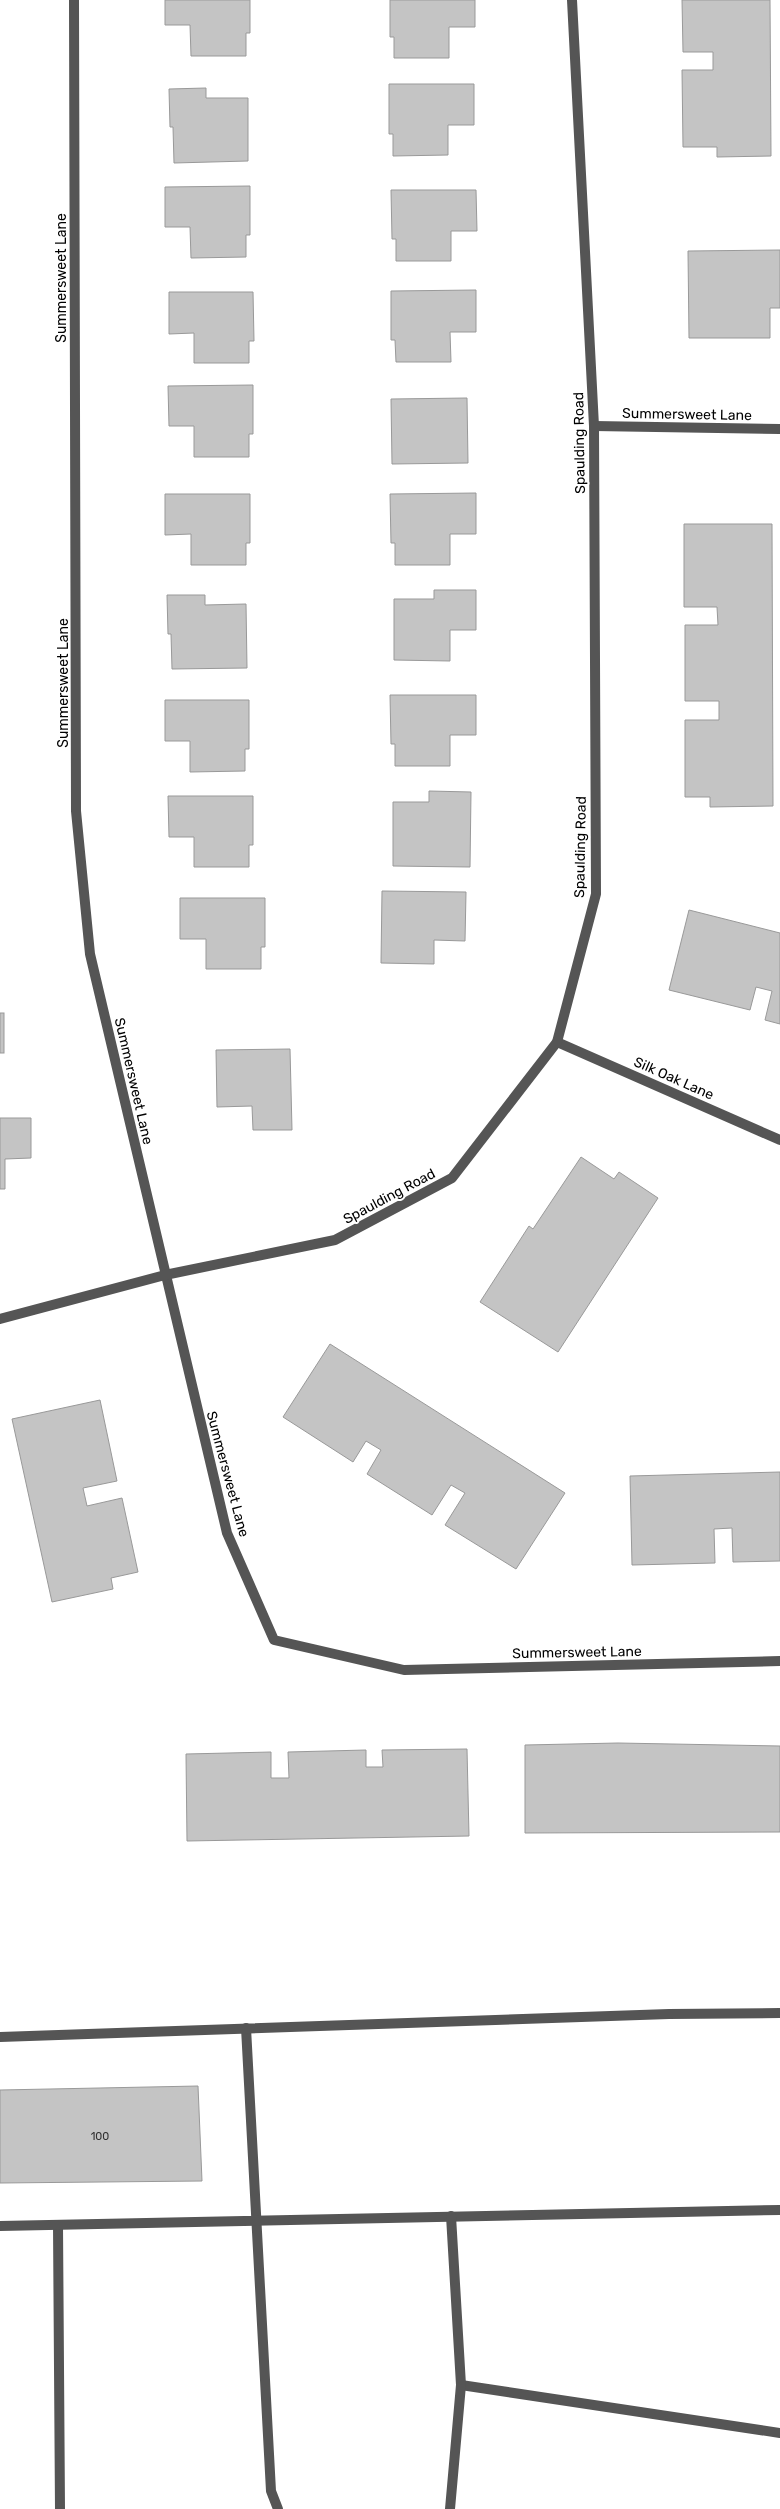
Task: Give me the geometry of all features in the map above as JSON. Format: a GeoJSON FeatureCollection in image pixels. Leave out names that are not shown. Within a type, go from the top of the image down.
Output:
{"type":"FeatureCollection","features":[{"type":"Feature","properties":{"kind":"street","name":"Summersweet Lane"},"geometry":{"type":"LineString","coordinates":[[74,0],[76,811],[90,954],[227,1532],[274,1640],[404,1670],[780,1661]]}},
{"type":"Feature","properties":{"kind":"street","name":"Spaulding Road"},"geometry":{"type":"LineString","coordinates":[[0,1320],[165,1275],[335,1240],[452,1178],[557,1042],[596,894],[594,426],[572,0]]}},
{"type":"Feature","properties":{"kind":"street","name":"Summersweet Lane"},"geometry":{"type":"LineString","coordinates":[[594,426],[780,429]]}},
{"type":"Feature","properties":{"kind":"street","name":"Silk Oak Lane"},"geometry":{"type":"LineString","coordinates":[[557,1042],[780,1140]]}},
{"type":"Feature","properties":{"kind":"street"},"geometry":{"type":"LineString","coordinates":[[0,2036],[669,2014],[780,2013]]}},
{"type":"Feature","properties":{"kind":"street"},"geometry":{"type":"LineString","coordinates":[[246,2028],[271,2491],[278,2509]]}},
{"type":"Feature","properties":{"kind":"street"},"geometry":{"type":"LineString","coordinates":[[0,2226],[780,2210]]}},
{"type":"Feature","properties":{"kind":"street"},"geometry":{"type":"LineString","coordinates":[[450,2509],[461,2385],[451,2216]]}},
{"type":"Feature","properties":{"kind":"street"},"geometry":{"type":"LineString","coordinates":[[58,2225],[60,2509]]}},
{"type":"Feature","properties":{"kind":"street"},"geometry":{"type":"LineString","coordinates":[[461,2385],[780,2433]]}},
{"type":"Feature","properties":{"kind":"building"},"geometry":{"type":"Polygon","coordinates":[[[165,0],[250,0],[250,33],[246,33],[246,56],[191,56],[190,25],[165,25],[165,0]]]}},
{"type":"Feature","properties":{"kind":"building"},"geometry":{"type":"Polygon","coordinates":[[[390,0],[475,0],[475,27],[449,27],[449,58],[394,58],[394,37],[390,37],[390,0]]]}},
{"type":"Feature","properties":{"kind":"building"},"geometry":{"type":"Polygon","coordinates":[[[682,0],[770,0],[771,156],[717,157],[717,147],[683,147],[682,70],[713,70],[713,52],[683,52],[682,0]]]}},
{"type":"Feature","properties":{"kind":"building"},"geometry":{"type":"Polygon","coordinates":[[[389,84],[474,84],[474,125],[448,125],[448,155],[393,156],[393,134],[389,134],[389,84]]]}},
{"type":"Feature","properties":{"kind":"building"},"geometry":{"type":"Polygon","coordinates":[[[206,88],[206,98],[248,98],[248,161],[174,163],[173,127],[170,127],[169,89],[206,88]]]}},
{"type":"Feature","properties":{"kind":"building"},"geometry":{"type":"Polygon","coordinates":[[[250,186],[250,235],[246,235],[246,257],[191,258],[190,227],[165,227],[165,187],[250,186]]]}},
{"type":"Feature","properties":{"kind":"building"},"geometry":{"type":"Polygon","coordinates":[[[391,190],[476,190],[477,231],[451,231],[451,261],[396,261],[396,239],[392,239],[391,190]]]}},
{"type":"Feature","properties":{"kind":"building"},"geometry":{"type":"Polygon","coordinates":[[[780,250],[780,308],[770,308],[770,338],[689,338],[688,251],[780,250]]]}},
{"type":"Feature","properties":{"kind":"building"},"geometry":{"type":"Polygon","coordinates":[[[476,290],[476,332],[450,332],[451,362],[396,362],[395,340],[391,340],[391,291],[476,290]]]}},
{"type":"Feature","properties":{"kind":"building"},"geometry":{"type":"Polygon","coordinates":[[[169,292],[253,292],[254,341],[249,341],[249,363],[194,363],[194,333],[169,334],[169,292]]]}},
{"type":"Feature","properties":{"kind":"building"},"geometry":{"type":"Polygon","coordinates":[[[253,385],[253,434],[249,434],[249,457],[194,457],[194,426],[169,426],[168,386],[253,385]]]}},
{"type":"Feature","properties":{"kind":"building"},"geometry":{"type":"Polygon","coordinates":[[[467,398],[468,463],[392,464],[391,399],[467,398]]]}},
{"type":"Feature","properties":{"kind":"building"},"geometry":{"type":"Polygon","coordinates":[[[476,493],[476,534],[450,534],[450,565],[395,565],[395,543],[391,543],[390,494],[476,493]]]}},
{"type":"Feature","properties":{"kind":"building"},"geometry":{"type":"Polygon","coordinates":[[[165,494],[250,494],[250,543],[246,543],[246,565],[191,565],[191,534],[165,535],[165,494]]]}},
{"type":"Feature","properties":{"kind":"building"},"geometry":{"type":"Polygon","coordinates":[[[684,524],[772,524],[773,806],[710,807],[710,797],[685,797],[685,720],[719,720],[719,701],[685,701],[685,625],[718,625],[717,607],[684,607],[684,524]]]}},
{"type":"Feature","properties":{"kind":"building"},"geometry":{"type":"Polygon","coordinates":[[[434,590],[476,590],[476,630],[450,630],[450,661],[394,660],[394,599],[434,599],[434,590]]]}},
{"type":"Feature","properties":{"kind":"building"},"geometry":{"type":"Polygon","coordinates":[[[167,595],[205,595],[205,605],[246,604],[247,668],[172,669],[171,634],[168,634],[167,595]]]}},
{"type":"Feature","properties":{"kind":"building"},"geometry":{"type":"Polygon","coordinates":[[[390,695],[476,695],[476,735],[450,735],[450,766],[395,766],[395,744],[391,744],[390,695]]]}},
{"type":"Feature","properties":{"kind":"building"},"geometry":{"type":"Polygon","coordinates":[[[165,700],[249,700],[249,749],[245,749],[245,771],[190,772],[190,741],[165,741],[165,700]]]}},
{"type":"Feature","properties":{"kind":"building"},"geometry":{"type":"Polygon","coordinates":[[[429,791],[471,792],[470,867],[393,866],[393,802],[429,802],[429,791]]]}},
{"type":"Feature","properties":{"kind":"building"},"geometry":{"type":"Polygon","coordinates":[[[168,796],[253,796],[253,845],[249,845],[249,867],[194,867],[194,837],[169,837],[168,796]]]}},
{"type":"Feature","properties":{"kind":"building"},"geometry":{"type":"Polygon","coordinates":[[[382,891],[466,892],[465,941],[434,940],[434,964],[381,963],[382,891]]]}},
{"type":"Feature","properties":{"kind":"building"},"geometry":{"type":"Polygon","coordinates":[[[180,898],[265,898],[265,947],[261,947],[261,969],[206,969],[206,939],[180,939],[180,898]]]}},
{"type":"Feature","properties":{"kind":"building"},"geometry":{"type":"Polygon","coordinates":[[[689,910],[780,933],[780,1024],[765,1020],[772,991],[756,987],[750,1010],[669,990],[689,910]]]}},
{"type":"Feature","properties":{"kind":"building"},"geometry":{"type":"Polygon","coordinates":[[[0,1013],[4,1013],[4,1053],[0,1053],[0,1013]]]}},
{"type":"Feature","properties":{"kind":"building"},"geometry":{"type":"Polygon","coordinates":[[[290,1049],[292,1130],[253,1130],[252,1106],[217,1107],[216,1050],[290,1049]]]}},
{"type":"Feature","properties":{"kind":"building"},"geometry":{"type":"Polygon","coordinates":[[[0,1118],[31,1118],[31,1158],[5,1159],[5,1189],[0,1189],[0,1118]]]}},
{"type":"Feature","properties":{"kind":"building"},"geometry":{"type":"Polygon","coordinates":[[[581,1157],[614,1179],[619,1172],[658,1198],[558,1352],[480,1302],[529,1226],[533,1229],[581,1157]]]}},
{"type":"Feature","properties":{"kind":"building"},"geometry":{"type":"Polygon","coordinates":[[[330,1344],[565,1493],[516,1569],[445,1525],[465,1493],[451,1485],[432,1515],[367,1474],[381,1450],[366,1441],[353,1462],[283,1417],[330,1344]]]}},
{"type":"Feature","properties":{"kind":"building"},"geometry":{"type":"Polygon","coordinates":[[[100,1400],[117,1481],[83,1488],[87,1506],[122,1498],[138,1572],[111,1578],[113,1589],[52,1602],[12,1419],[100,1400]]]}},
{"type":"Feature","properties":{"kind":"building"},"geometry":{"type":"Polygon","coordinates":[[[780,1472],[780,1561],[733,1562],[732,1528],[714,1529],[715,1563],[632,1565],[630,1476],[780,1472]]]}},
{"type":"Feature","properties":{"kind":"building"},"geometry":{"type":"Polygon","coordinates":[[[618,1743],[780,1746],[780,1832],[525,1833],[525,1745],[618,1743]]]}},
{"type":"Feature","properties":{"kind":"building"},"geometry":{"type":"Polygon","coordinates":[[[467,1749],[469,1836],[187,1841],[186,1754],[271,1752],[271,1778],[289,1778],[288,1752],[366,1750],[366,1767],[383,1767],[382,1750],[467,1749]]]}},
{"type":"Feature","properties":{"kind":"building"},"geometry":{"type":"Polygon","coordinates":[[[198,2086],[202,2181],[0,2183],[0,2090],[198,2086]]]}}]}
